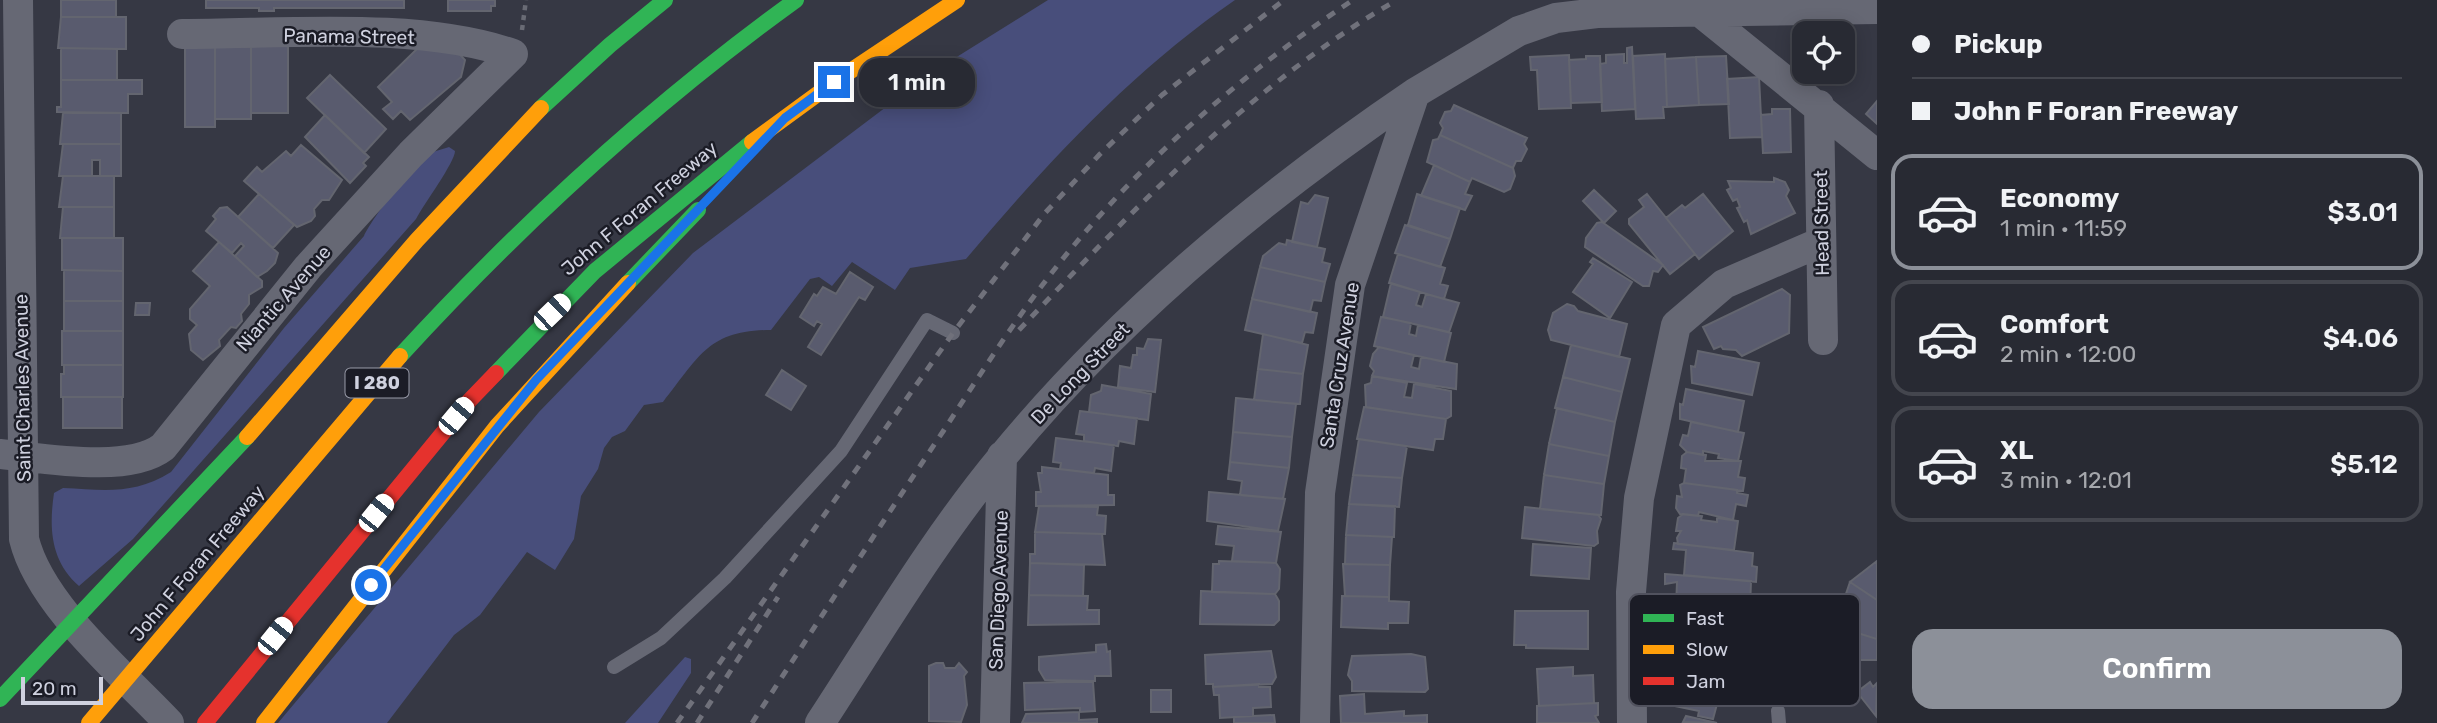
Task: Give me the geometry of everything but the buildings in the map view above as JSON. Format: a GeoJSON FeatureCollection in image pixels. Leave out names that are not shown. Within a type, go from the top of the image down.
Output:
{"type":"FeatureCollection","features":[{"type":"Feature","properties":{"kind":"highway"},"geometry":{"type":"LineString","coordinates":[[0,699],[215,473],[429,224],[503,144],[590,61],[665,0]]}},
{"type":"Feature","properties":{"kind":"highway","name":"John F Foran Freeway"},"geometry":{"type":"LineString","coordinates":[[89,723],[411,344],[484,265],[625,133],[716,58],[796,0]]}},
{"type":"Feature","properties":{"kind":"highway","name":"John F Foran Freeway"},"geometry":{"type":"LineString","coordinates":[[205,723],[429,447],[510,356],[595,271],[640,231],[785,118],[957,0]]}},
{"type":"Feature","properties":{"kind":"highway"},"geometry":{"type":"LineString","coordinates":[[264,723],[424,516],[536,380],[785,118]]}},
{"type":"Feature","properties":{"kind":"street","name":"Saint Charles Avenue"},"geometry":{"type":"LineString","coordinates":[[18,0],[11,455],[24,539],[30,563],[39,581],[57,605],[169,723]]}},
{"type":"Feature","properties":{"kind":"street"},"geometry":{"type":"LineString","coordinates":[[1415,93],[1519,31],[1556,18],[1597,13],[1817,5],[1877,9]]}},
{"type":"Feature","properties":{"kind":"street"},"geometry":{"type":"LineString","coordinates":[[1699,11],[1819,105],[1877,155]]}},
{"type":"Feature","properties":{"kind":"street","name":"Panama Street"},"geometry":{"type":"LineString","coordinates":[[182,34],[384,34],[468,41],[513,54]]}},
{"type":"Feature","properties":{"kind":"street","name":"Niantic Avenue"},"geometry":{"type":"LineString","coordinates":[[11,455],[136,461],[163,447],[308,267],[411,154],[513,54]]}},
{"type":"Feature","properties":{"kind":"street","name":"De Long Street"},"geometry":{"type":"LineString","coordinates":[[820,723],[929,556],[1002,456],[1106,344],[1196,258],[1339,145],[1415,93]]}},
{"type":"Feature","properties":{"kind":"street","name":"Santa Cruz Avenue"},"geometry":{"type":"LineString","coordinates":[[1315,723],[1320,493],[1350,285],[1415,93]]}},
{"type":"Feature","properties":{"kind":"street","name":"Head Street"},"geometry":{"type":"LineString","coordinates":[[1819,105],[1823,341]]}},
{"type":"Feature","properties":{"kind":"street"},"geometry":{"type":"LineString","coordinates":[[1631,594],[1639,498],[1676,325],[1724,284],[1821,242]]}},
{"type":"Feature","properties":{"kind":"street","name":"San Diego Avenue"},"geometry":{"type":"LineString","coordinates":[[995,723],[1002,456]]}},
{"type":"Feature","properties":{"kind":"lane"},"geometry":{"type":"LineString","coordinates":[[614,667],[661,638],[725,578],[841,451],[927,320],[953,333]]}},
{"type":"Feature","properties":{"kind":"shaded area"},"geometry":{"type":"Polygon","coordinates":[[[1048,0],[1235,0],[1161,57],[1092,120],[1027,188],[966,259],[910,268],[895,290],[852,262],[832,286],[819,277],[810,279],[771,330],[733,335],[707,349],[663,402],[644,405],[625,431],[612,437],[604,448],[598,469],[581,496],[574,539],[555,570],[527,552],[480,615],[454,635],[387,723],[278,723],[539,412],[693,253],[931,73],[1048,0]]]}},
{"type":"Feature","properties":{"kind":"shaded area"},"geometry":{"type":"Polygon","coordinates":[[[449,147],[455,151],[454,156],[416,219],[133,539],[79,586],[69,576],[57,555],[52,531],[54,493],[63,488],[132,488],[171,472],[284,328],[364,236],[385,203],[406,178],[425,157],[449,147]]]}},
{"type":"Feature","properties":{"kind":"shaded area"},"geometry":{"type":"Polygon","coordinates":[[[685,657],[691,659],[691,673],[658,723],[625,723],[685,657]]]}},
{"type":"Feature","properties":{"kind":"railway"},"geometry":{"type":"LineString","coordinates":[[677,723],[953,333],[1045,213],[1100,154],[1162,95],[1284,0]]}},
{"type":"Feature","properties":{"kind":"railway"},"geometry":{"type":"LineString","coordinates":[[752,723],[991,359],[1075,244],[1137,176],[1205,112],[1277,54],[1353,0]]}},
{"type":"Feature","properties":{"kind":"railway"},"geometry":{"type":"LineString","coordinates":[[1019,330],[1150,195],[1244,109],[1344,33],[1397,0]]}},
{"type":"Feature","properties":{"kind":"railway"},"geometry":{"type":"LineString","coordinates":[[697,723],[778,597]]}},
{"type":"Feature","properties":{"kind":"traffic: fast"},"geometry":{"type":"LineString","coordinates":[[541,108],[610,45],[665,0]]}},
{"type":"Feature","properties":{"kind":"traffic: fast"},"geometry":{"type":"LineString","coordinates":[[400,356],[493,259],[589,168],[690,81],[796,0]]}},
{"type":"Feature","properties":{"kind":"traffic: fast"},"geometry":{"type":"LineString","coordinates":[[496,373],[595,271],[752,142]]}},
{"type":"Feature","properties":{"kind":"traffic: fast"},"geometry":{"type":"LineString","coordinates":[[628,283],[698,210]]}},
{"type":"Feature","properties":{"kind":"traffic: fast"},"geometry":{"type":"LineString","coordinates":[[0,699],[247,437]]}},
{"type":"Feature","properties":{"kind":"traffic: slow"},"geometry":{"type":"LineString","coordinates":[[752,142],[834,82],[957,0]]}},
{"type":"Feature","properties":{"kind":"traffic: slow"},"geometry":{"type":"LineString","coordinates":[[247,437],[417,240],[541,108]]}},
{"type":"Feature","properties":{"kind":"traffic: slow"},"geometry":{"type":"LineString","coordinates":[[264,723],[497,426],[628,283]]}},
{"type":"Feature","properties":{"kind":"traffic: slow"},"geometry":{"type":"LineString","coordinates":[[89,723],[400,356]]}},
{"type":"Feature","properties":{"kind":"traffic: jam"},"geometry":{"type":"LineString","coordinates":[[205,723],[469,401],[496,373]]}},
{"type":"Feature","properties":{"kind":"route"},"geometry":{"type":"LineString","coordinates":[[371,585],[536,380],[785,118],[834,82]]}}]}
